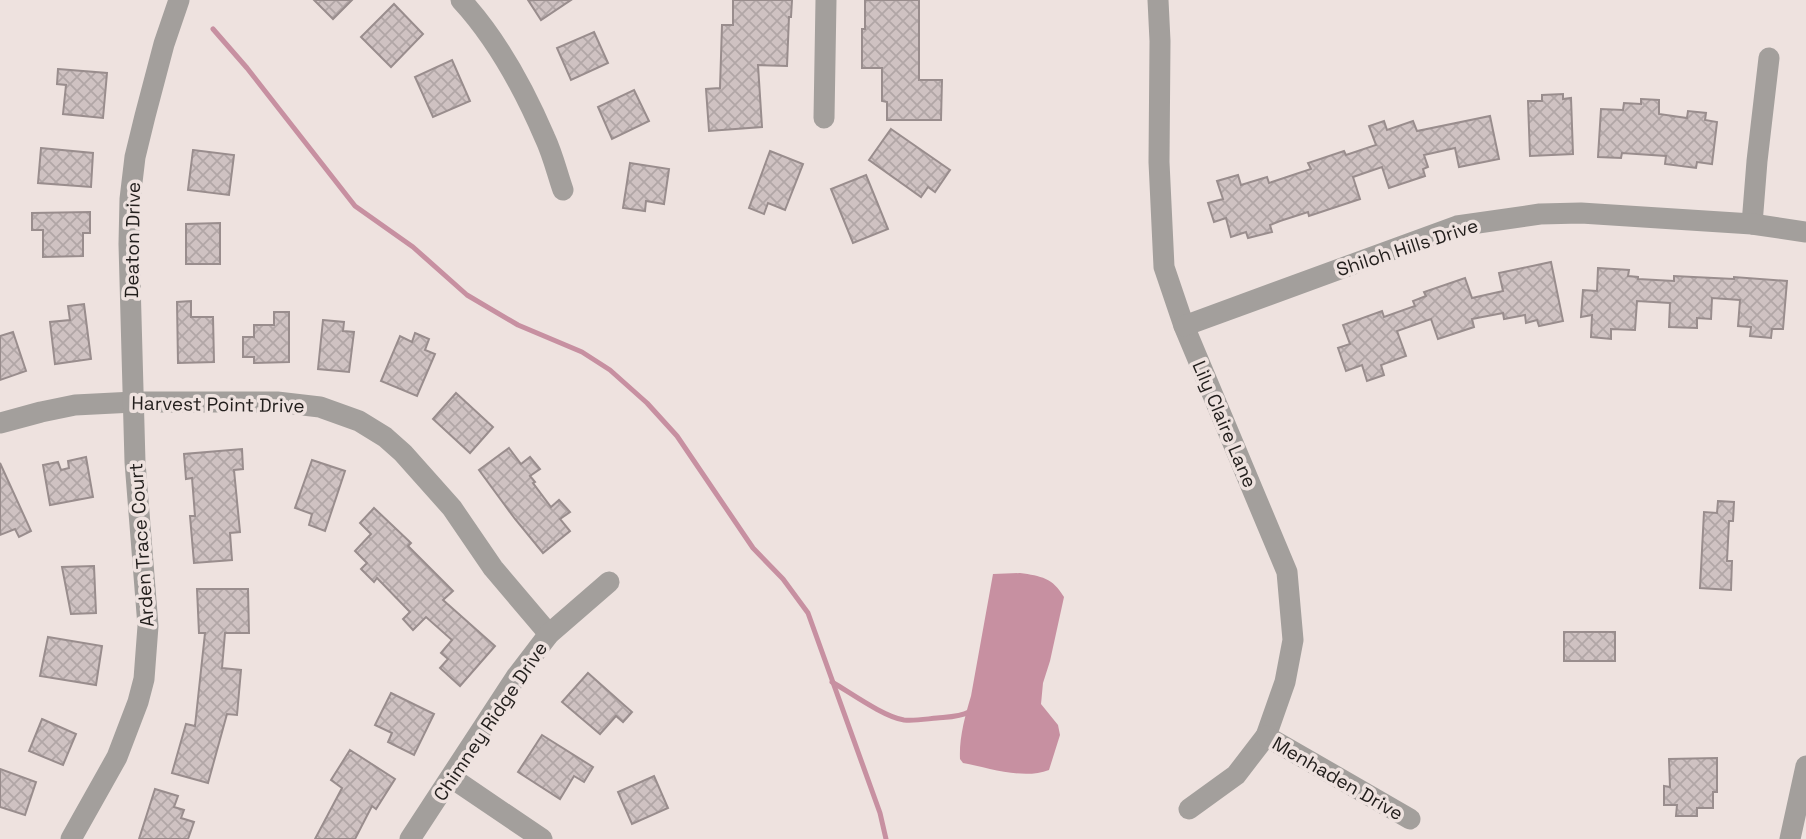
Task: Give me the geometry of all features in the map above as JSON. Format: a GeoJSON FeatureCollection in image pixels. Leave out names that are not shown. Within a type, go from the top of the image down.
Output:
{"type":"FeatureCollection","features":[{"type":"Feature","properties":{"kind":"street","name":"Deaton Drive"},"geometry":{"type":"LineString","coordinates":[[134,402],[130,199],[135,157],[145,116],[179,0]]}},
{"type":"Feature","properties":{"kind":"street"},"geometry":{"type":"LineString","coordinates":[[461,0],[481,22],[520,87],[546,140],[563,190]]}},
{"type":"Feature","properties":{"kind":"street"},"geometry":{"type":"LineString","coordinates":[[824,118],[825,0]]}},
{"type":"Feature","properties":{"kind":"street","name":"Lily Claire Lane"},"geometry":{"type":"LineString","coordinates":[[1158,0],[1159,162],[1164,267],[1184,326],[1287,572],[1293,640],[1285,682],[1266,736],[1236,775],[1189,809]]}},
{"type":"Feature","properties":{"kind":"street"},"geometry":{"type":"LineString","coordinates":[[1752,224],[1769,58]]}},
{"type":"Feature","properties":{"kind":"street","name":"Shiloh Hills Drive"},"geometry":{"type":"LineString","coordinates":[[1184,326],[1457,226],[1504,218],[1581,213],[1752,224],[1806,232]]}},
{"type":"Feature","properties":{"kind":"street","name":"Harvest Point Drive"},"geometry":{"type":"LineString","coordinates":[[0,423],[75,405],[134,402],[288,403],[320,407],[359,421],[385,437],[403,453],[452,508],[493,568],[549,634]]}},
{"type":"Feature","properties":{"kind":"street","name":"Arden Trace Court"},"geometry":{"type":"LineString","coordinates":[[71,839],[117,757],[144,678],[148,626],[135,462],[134,402]]}},
{"type":"Feature","properties":{"kind":"street","name":"Chimney Ridge Drive"},"geometry":{"type":"LineString","coordinates":[[410,839],[516,677],[549,634],[609,582]]}},
{"type":"Feature","properties":{"kind":"street","name":"Menhaden Drive"},"geometry":{"type":"LineString","coordinates":[[1266,736],[1410,820]]}},
{"type":"Feature","properties":{"kind":"street"},"geometry":{"type":"LineString","coordinates":[[1790,839],[1806,766]]}},
{"type":"Feature","properties":{"kind":"street"},"geometry":{"type":"LineString","coordinates":[[452,778],[542,839]]}},
{"type":"Feature","properties":{"kind":"shaded area"},"geometry":{"type":"Polygon","coordinates":[[[1020,573],[1046,579],[1064,597],[1043,683],[1041,704],[1058,725],[1060,735],[1049,770],[1028,774],[963,763],[960,759],[960,743],[993,574],[1020,573]]]}},
{"type":"Feature","properties":{"kind":"building"},"geometry":{"type":"Polygon","coordinates":[[[314,0],[352,0],[333,19],[314,0]]]}},
{"type":"Feature","properties":{"kind":"building"},"geometry":{"type":"Polygon","coordinates":[[[528,0],[571,0],[541,20],[528,0]]]}},
{"type":"Feature","properties":{"kind":"building"},"geometry":{"type":"Polygon","coordinates":[[[733,0],[792,0],[787,66],[758,65],[762,127],[709,131],[706,89],[720,88],[722,25],[733,25],[733,0]]]}},
{"type":"Feature","properties":{"kind":"building"},"geometry":{"type":"Polygon","coordinates":[[[865,0],[919,0],[919,80],[942,80],[941,120],[887,120],[887,102],[882,101],[882,68],[862,68],[865,0]]]}},
{"type":"Feature","properties":{"kind":"building"},"geometry":{"type":"Polygon","coordinates":[[[394,4],[423,34],[391,67],[361,37],[394,4]]]}},
{"type":"Feature","properties":{"kind":"building"},"geometry":{"type":"Polygon","coordinates":[[[594,32],[608,63],[571,80],[557,48],[594,32]]]}},
{"type":"Feature","properties":{"kind":"building"},"geometry":{"type":"Polygon","coordinates":[[[452,60],[470,101],[433,117],[415,77],[452,60]]]}},
{"type":"Feature","properties":{"kind":"building"},"geometry":{"type":"Polygon","coordinates":[[[58,69],[107,73],[103,118],[63,114],[66,85],[57,84],[58,69]]]}},
{"type":"Feature","properties":{"kind":"building"},"geometry":{"type":"Polygon","coordinates":[[[634,90],[649,121],[612,139],[598,107],[634,90]]]}},
{"type":"Feature","properties":{"kind":"building"},"geometry":{"type":"Polygon","coordinates":[[[1563,94],[1563,99],[1571,98],[1573,154],[1530,156],[1528,101],[1542,101],[1542,95],[1563,94]]]}},
{"type":"Feature","properties":{"kind":"building"},"geometry":{"type":"Polygon","coordinates":[[[1641,99],[1659,100],[1659,114],[1687,118],[1688,111],[1706,113],[1705,120],[1717,122],[1712,164],[1697,162],[1696,168],[1665,164],[1666,156],[1622,153],[1621,158],[1598,157],[1601,109],[1623,110],[1624,103],[1641,104],[1641,99]]]}},
{"type":"Feature","properties":{"kind":"building"},"geometry":{"type":"Polygon","coordinates":[[[1490,116],[1499,159],[1459,167],[1455,148],[1424,155],[1428,167],[1423,169],[1425,176],[1389,188],[1382,167],[1353,177],[1360,199],[1309,216],[1308,212],[1280,221],[1270,225],[1272,232],[1248,238],[1246,232],[1231,237],[1226,218],[1214,222],[1208,203],[1223,199],[1217,181],[1238,175],[1241,185],[1267,177],[1269,183],[1311,169],[1308,163],[1344,151],[1346,155],[1376,145],[1369,126],[1384,121],[1387,130],[1413,121],[1417,131],[1490,116]]]}},
{"type":"Feature","properties":{"kind":"building"},"geometry":{"type":"Polygon","coordinates":[[[891,129],[950,170],[935,192],[928,187],[921,197],[869,160],[891,129]]]}},
{"type":"Feature","properties":{"kind":"building"},"geometry":{"type":"Polygon","coordinates":[[[41,148],[93,153],[91,187],[38,183],[41,148]]]}},
{"type":"Feature","properties":{"kind":"building"},"geometry":{"type":"Polygon","coordinates":[[[193,150],[234,155],[229,195],[188,190],[193,150]]]}},
{"type":"Feature","properties":{"kind":"building"},"geometry":{"type":"Polygon","coordinates":[[[770,151],[803,164],[785,210],[768,203],[764,214],[749,208],[770,151]]]}},
{"type":"Feature","properties":{"kind":"building"},"geometry":{"type":"Polygon","coordinates":[[[630,163],[669,169],[664,204],[646,201],[645,211],[623,208],[630,163]]]}},
{"type":"Feature","properties":{"kind":"building"},"geometry":{"type":"Polygon","coordinates":[[[866,175],[888,229],[853,243],[831,189],[866,175]]]}},
{"type":"Feature","properties":{"kind":"building"},"geometry":{"type":"Polygon","coordinates":[[[90,212],[90,233],[83,233],[83,256],[43,257],[43,230],[32,230],[32,213],[90,212]]]}},
{"type":"Feature","properties":{"kind":"building"},"geometry":{"type":"Polygon","coordinates":[[[220,223],[220,264],[186,264],[186,224],[220,223]]]}},
{"type":"Feature","properties":{"kind":"building"},"geometry":{"type":"Polygon","coordinates":[[[1551,262],[1563,321],[1539,326],[1537,320],[1526,323],[1525,315],[1504,319],[1503,313],[1472,319],[1474,327],[1438,339],[1431,319],[1397,331],[1406,356],[1381,365],[1384,375],[1367,381],[1362,365],[1346,371],[1338,348],[1350,344],[1343,325],[1382,311],[1384,317],[1415,306],[1413,301],[1426,296],[1424,292],[1465,278],[1472,298],[1503,291],[1499,273],[1551,262]]]}},
{"type":"Feature","properties":{"kind":"building"},"geometry":{"type":"Polygon","coordinates":[[[1598,268],[1629,270],[1628,276],[1638,279],[1674,281],[1674,276],[1787,281],[1783,329],[1772,329],[1771,338],[1750,336],[1751,327],[1738,326],[1740,300],[1712,298],[1711,319],[1697,318],[1697,328],[1669,327],[1670,303],[1637,301],[1635,330],[1611,329],[1611,339],[1591,337],[1592,315],[1581,317],[1583,290],[1597,291],[1598,268]]]}},
{"type":"Feature","properties":{"kind":"building"},"geometry":{"type":"Polygon","coordinates":[[[191,301],[191,317],[213,317],[214,362],[178,363],[177,302],[191,301]]]}},
{"type":"Feature","properties":{"kind":"building"},"geometry":{"type":"Polygon","coordinates":[[[84,304],[91,359],[55,364],[50,322],[70,320],[68,306],[84,304]]]}},
{"type":"Feature","properties":{"kind":"building"},"geometry":{"type":"Polygon","coordinates":[[[274,312],[289,312],[289,362],[254,363],[254,357],[243,357],[243,337],[254,337],[254,325],[274,325],[274,312]]]}},
{"type":"Feature","properties":{"kind":"building"},"geometry":{"type":"Polygon","coordinates":[[[323,320],[344,322],[343,331],[354,332],[349,372],[318,369],[323,320]]]}},
{"type":"Feature","properties":{"kind":"building"},"geometry":{"type":"Polygon","coordinates":[[[13,332],[26,371],[0,380],[0,336],[13,332]]]}},
{"type":"Feature","properties":{"kind":"building"},"geometry":{"type":"Polygon","coordinates":[[[415,333],[429,339],[425,350],[435,354],[417,396],[381,381],[400,336],[412,342],[415,333]]]}},
{"type":"Feature","properties":{"kind":"building"},"geometry":{"type":"Polygon","coordinates":[[[456,393],[493,427],[470,453],[433,419],[456,393]]]}},
{"type":"Feature","properties":{"kind":"building"},"geometry":{"type":"Polygon","coordinates":[[[509,448],[521,464],[530,457],[540,469],[530,476],[551,507],[559,500],[570,512],[560,519],[570,531],[543,553],[479,470],[509,448]]]}},
{"type":"Feature","properties":{"kind":"building"},"geometry":{"type":"Polygon","coordinates":[[[242,449],[243,469],[234,470],[240,532],[230,533],[232,560],[194,563],[190,516],[195,516],[192,478],[186,479],[184,454],[242,449]]]}},
{"type":"Feature","properties":{"kind":"building"},"geometry":{"type":"Polygon","coordinates":[[[86,457],[93,497],[50,505],[43,465],[58,462],[61,470],[69,468],[68,461],[86,457]]]}},
{"type":"Feature","properties":{"kind":"building"},"geometry":{"type":"Polygon","coordinates":[[[312,460],[345,471],[325,531],[309,525],[312,514],[295,508],[312,460]]]}},
{"type":"Feature","properties":{"kind":"building"},"geometry":{"type":"Polygon","coordinates":[[[0,463],[31,531],[19,537],[15,529],[0,535],[0,463]]]}},
{"type":"Feature","properties":{"kind":"building"},"geometry":{"type":"Polygon","coordinates":[[[1718,501],[1734,502],[1733,521],[1729,521],[1727,561],[1732,561],[1731,590],[1700,588],[1704,512],[1717,513],[1718,501]]]}},
{"type":"Feature","properties":{"kind":"building"},"geometry":{"type":"Polygon","coordinates":[[[374,508],[411,543],[408,546],[453,591],[443,600],[495,646],[460,686],[440,668],[448,659],[441,653],[452,640],[426,617],[413,630],[403,619],[410,612],[377,578],[374,582],[361,569],[367,563],[355,551],[371,534],[360,523],[374,508]]]}},
{"type":"Feature","properties":{"kind":"building"},"geometry":{"type":"Polygon","coordinates":[[[94,566],[96,613],[71,614],[62,567],[94,566]]]}},
{"type":"Feature","properties":{"kind":"building"},"geometry":{"type":"Polygon","coordinates":[[[197,589],[248,589],[249,633],[225,633],[222,668],[241,670],[237,715],[227,714],[208,783],[172,773],[186,724],[195,726],[205,633],[199,633],[197,589]]]}},
{"type":"Feature","properties":{"kind":"building"},"geometry":{"type":"Polygon","coordinates":[[[1564,632],[1615,632],[1615,661],[1564,661],[1564,632]]]}},
{"type":"Feature","properties":{"kind":"building"},"geometry":{"type":"Polygon","coordinates":[[[48,637],[102,646],[96,685],[40,676],[48,637]]]}},
{"type":"Feature","properties":{"kind":"building"},"geometry":{"type":"Polygon","coordinates":[[[588,673],[632,712],[623,722],[616,716],[600,734],[562,702],[588,673]]]}},
{"type":"Feature","properties":{"kind":"building"},"geometry":{"type":"Polygon","coordinates":[[[391,693],[434,714],[414,755],[388,742],[392,733],[375,725],[391,693]]]}},
{"type":"Feature","properties":{"kind":"building"},"geometry":{"type":"Polygon","coordinates":[[[42,719],[76,734],[63,765],[29,751],[42,719]]]}},
{"type":"Feature","properties":{"kind":"building"},"geometry":{"type":"Polygon","coordinates":[[[542,735],[593,767],[584,782],[574,776],[560,799],[518,772],[542,735]]]}},
{"type":"Feature","properties":{"kind":"building"},"geometry":{"type":"Polygon","coordinates":[[[350,750],[395,779],[376,809],[372,806],[355,839],[315,839],[342,788],[331,780],[350,750]]]}},
{"type":"Feature","properties":{"kind":"building"},"geometry":{"type":"Polygon","coordinates":[[[1717,758],[1717,792],[1713,792],[1713,808],[1697,808],[1697,816],[1676,816],[1677,805],[1664,805],[1664,786],[1670,787],[1669,759],[1717,758]]]}},
{"type":"Feature","properties":{"kind":"building"},"geometry":{"type":"Polygon","coordinates":[[[0,769],[36,782],[25,815],[0,807],[0,769]]]}},
{"type":"Feature","properties":{"kind":"building"},"geometry":{"type":"Polygon","coordinates":[[[654,776],[668,808],[632,824],[618,792],[654,776]]]}},
{"type":"Feature","properties":{"kind":"building"},"geometry":{"type":"Polygon","coordinates":[[[155,789],[178,796],[174,807],[184,810],[181,818],[194,822],[188,839],[139,839],[155,789]]]}},
{"type":"Feature","properties":{"kind":"waterway"},"geometry":{"type":"LineString","coordinates":[[213,29],[247,68],[355,206],[413,247],[467,295],[518,325],[582,352],[610,370],[647,403],[677,436],[753,548],[783,579],[808,613],[880,813],[886,839]]}},
{"type":"Feature","properties":{"kind":"waterway"},"geometry":{"type":"LineString","coordinates":[[832,682],[877,710],[904,720],[962,715],[969,712]]}}]}
